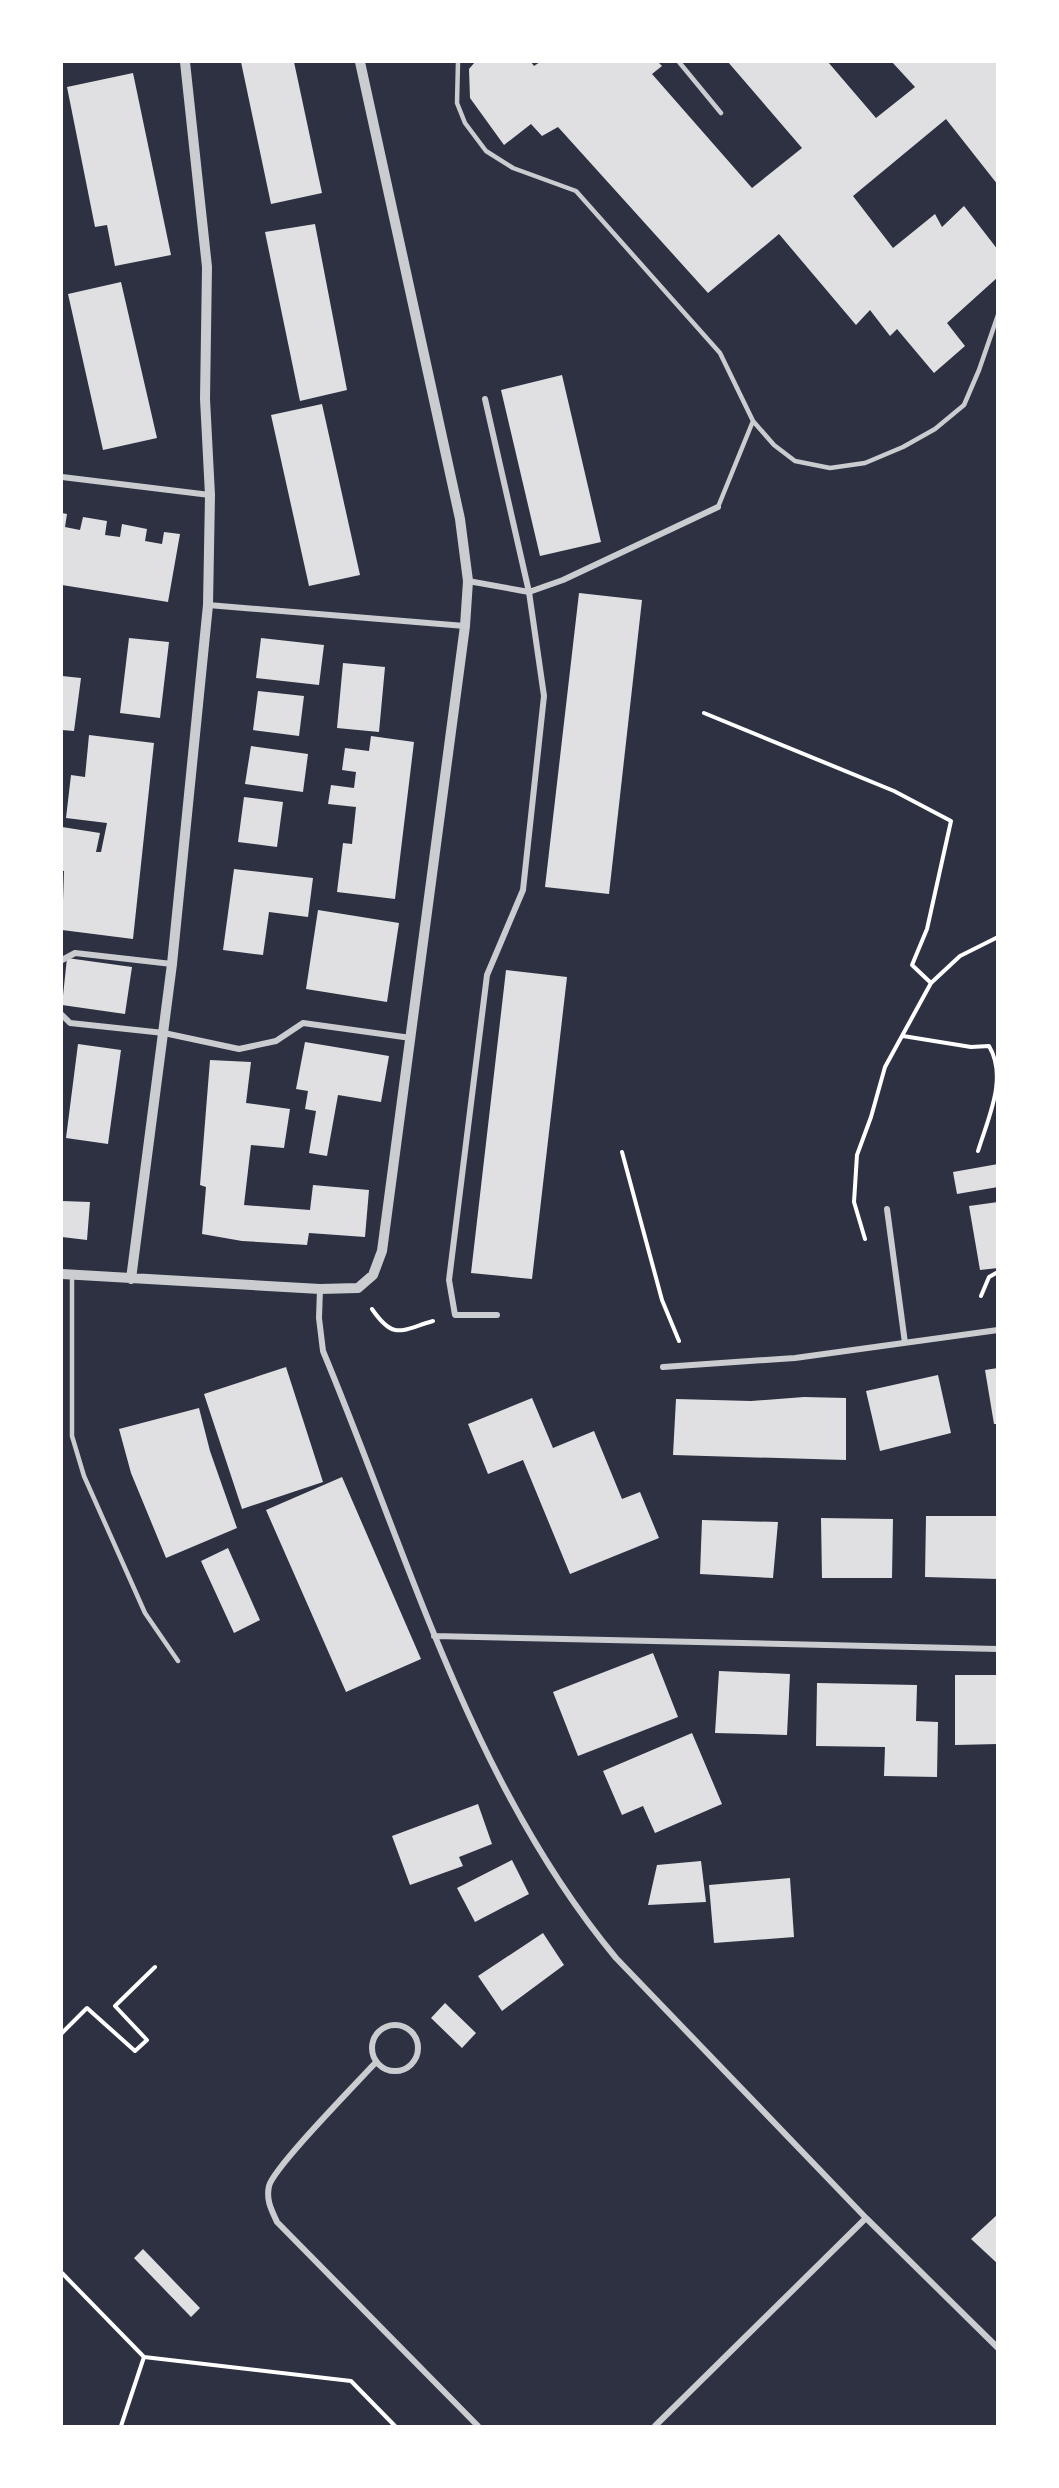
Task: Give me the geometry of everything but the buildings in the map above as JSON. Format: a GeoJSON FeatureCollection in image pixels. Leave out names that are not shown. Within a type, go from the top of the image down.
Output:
{"type":"FeatureCollection","features":[{"type":"Feature","properties":{"kind":"street"},"geometry":{"type":"LineString","coordinates":[[131,1279],[172,964],[208,605],[210,495],[205,399],[207,267],[185,62]]}},
{"type":"Feature","properties":{"kind":"street"},"geometry":{"type":"LineString","coordinates":[[67,1274],[320,1289],[358,1288],[373,1275],[382,1251],[465,626],[468,581],[460,519],[360,62]]}},
{"type":"Feature","properties":{"kind":"street"},"geometry":{"type":"LineString","coordinates":[[485,399],[529,592],[544,696],[523,890],[487,975],[449,1281],[455,1316],[497,1315]]}},
{"type":"Feature","properties":{"kind":"street"},"geometry":{"type":"LineString","coordinates":[[62,477],[210,495]]}},
{"type":"Feature","properties":{"kind":"street"},"geometry":{"type":"LineString","coordinates":[[468,581],[529,592],[563,580],[718,507]]}},
{"type":"Feature","properties":{"kind":"street"},"geometry":{"type":"LineString","coordinates":[[208,605],[465,626]]}},
{"type":"Feature","properties":{"kind":"street"},"geometry":{"type":"LineString","coordinates":[[62,960],[75,953],[172,964]]}},
{"type":"Feature","properties":{"kind":"street"},"geometry":{"type":"LineString","coordinates":[[62,1016],[70,1023],[164,1033],[239,1049],[276,1041],[303,1023],[411,1038]]}},
{"type":"Feature","properties":{"kind":"street"},"geometry":{"type":"LineString","coordinates":[[887,1209],[905,1343]]}},
{"type":"Feature","properties":{"kind":"street"},"geometry":{"type":"LineString","coordinates":[[320,1289],[319,1318],[323,1351],[434,1636],[512,1803],[539,1852],[594,1931],[685,2030],[866,2218],[998,2348]]}},
{"type":"Feature","properties":{"kind":"street"},"geometry":{"type":"LineString","coordinates":[[663,1367],[795,1358],[998,1330]]}},
{"type":"Feature","properties":{"kind":"street"},"geometry":{"type":"LineString","coordinates":[[434,1636],[998,1649]]}},
{"type":"Feature","properties":{"kind":"street"},"geometry":{"type":"LineString","coordinates":[[399,2025],[410,2030],[416,2039],[418,2050],[415,2061],[406,2069],[396,2072],[384,2070],[376,2062],[371,2052],[372,2041],[378,2031],[388,2026],[399,2025]]}},
{"type":"Feature","properties":{"kind":"street"},"geometry":{"type":"LineString","coordinates":[[376,2062],[291,2155],[270,2184],[268,2203],[277,2222],[478,2427]]}},
{"type":"Feature","properties":{"kind":"street"},"geometry":{"type":"LineString","coordinates":[[655,2427],[866,2218]]}},
{"type":"Feature","properties":{"kind":"lane"},"geometry":{"type":"LineString","coordinates":[[458,62],[457,103],[465,123],[486,151],[513,168],[576,191],[720,353],[753,421],[774,445],[795,461],[830,468],[865,463],[903,447],[935,429],[964,405],[980,370],[998,315]]}},
{"type":"Feature","properties":{"kind":"lane"},"geometry":{"type":"LineString","coordinates":[[679,62],[721,113]]}},
{"type":"Feature","properties":{"kind":"lane"},"geometry":{"type":"LineString","coordinates":[[718,507],[753,421]]}},
{"type":"Feature","properties":{"kind":"lane"},"geometry":{"type":"LineString","coordinates":[[67,1274],[72,1436],[84,1476],[145,1612],[178,1661]]}},
{"type":"Feature","properties":{"kind":"path"},"geometry":{"type":"LineString","coordinates":[[704,712],[894,791],[951,821],[927,929],[912,964],[931,983]]}},
{"type":"Feature","properties":{"kind":"path"},"geometry":{"type":"LineString","coordinates":[[895,1272],[866,1241],[858,1223],[854,1202],[856,1155],[871,1117],[885,1066],[931,983],[960,956],[998,937]]}},
{"type":"Feature","properties":{"kind":"path"},"geometry":{"type":"LineString","coordinates":[[903,1036],[971,1047],[989,1046],[994,1055],[998,1086],[978,1151]]}},
{"type":"Feature","properties":{"kind":"path"},"geometry":{"type":"LineString","coordinates":[[622,1152],[662,1300],[689,1367]]}},
{"type":"Feature","properties":{"kind":"path"},"geometry":{"type":"LineString","coordinates":[[981,1296],[989,1277],[998,1272]]}},
{"type":"Feature","properties":{"kind":"path"},"geometry":{"type":"LineString","coordinates":[[358,1288],[383,1325],[394,1331],[408,1331],[455,1316]]}},
{"type":"Feature","properties":{"kind":"path"},"geometry":{"type":"LineString","coordinates":[[62,2033],[87,2008],[135,2051],[147,2040],[115,2006],[155,1967]]}},
{"type":"Feature","properties":{"kind":"path"},"geometry":{"type":"LineString","coordinates":[[62,2273],[144,2357],[351,2381],[395,2427]]}},
{"type":"Feature","properties":{"kind":"path"},"geometry":{"type":"LineString","coordinates":[[121,2427],[144,2357]]}}]}
